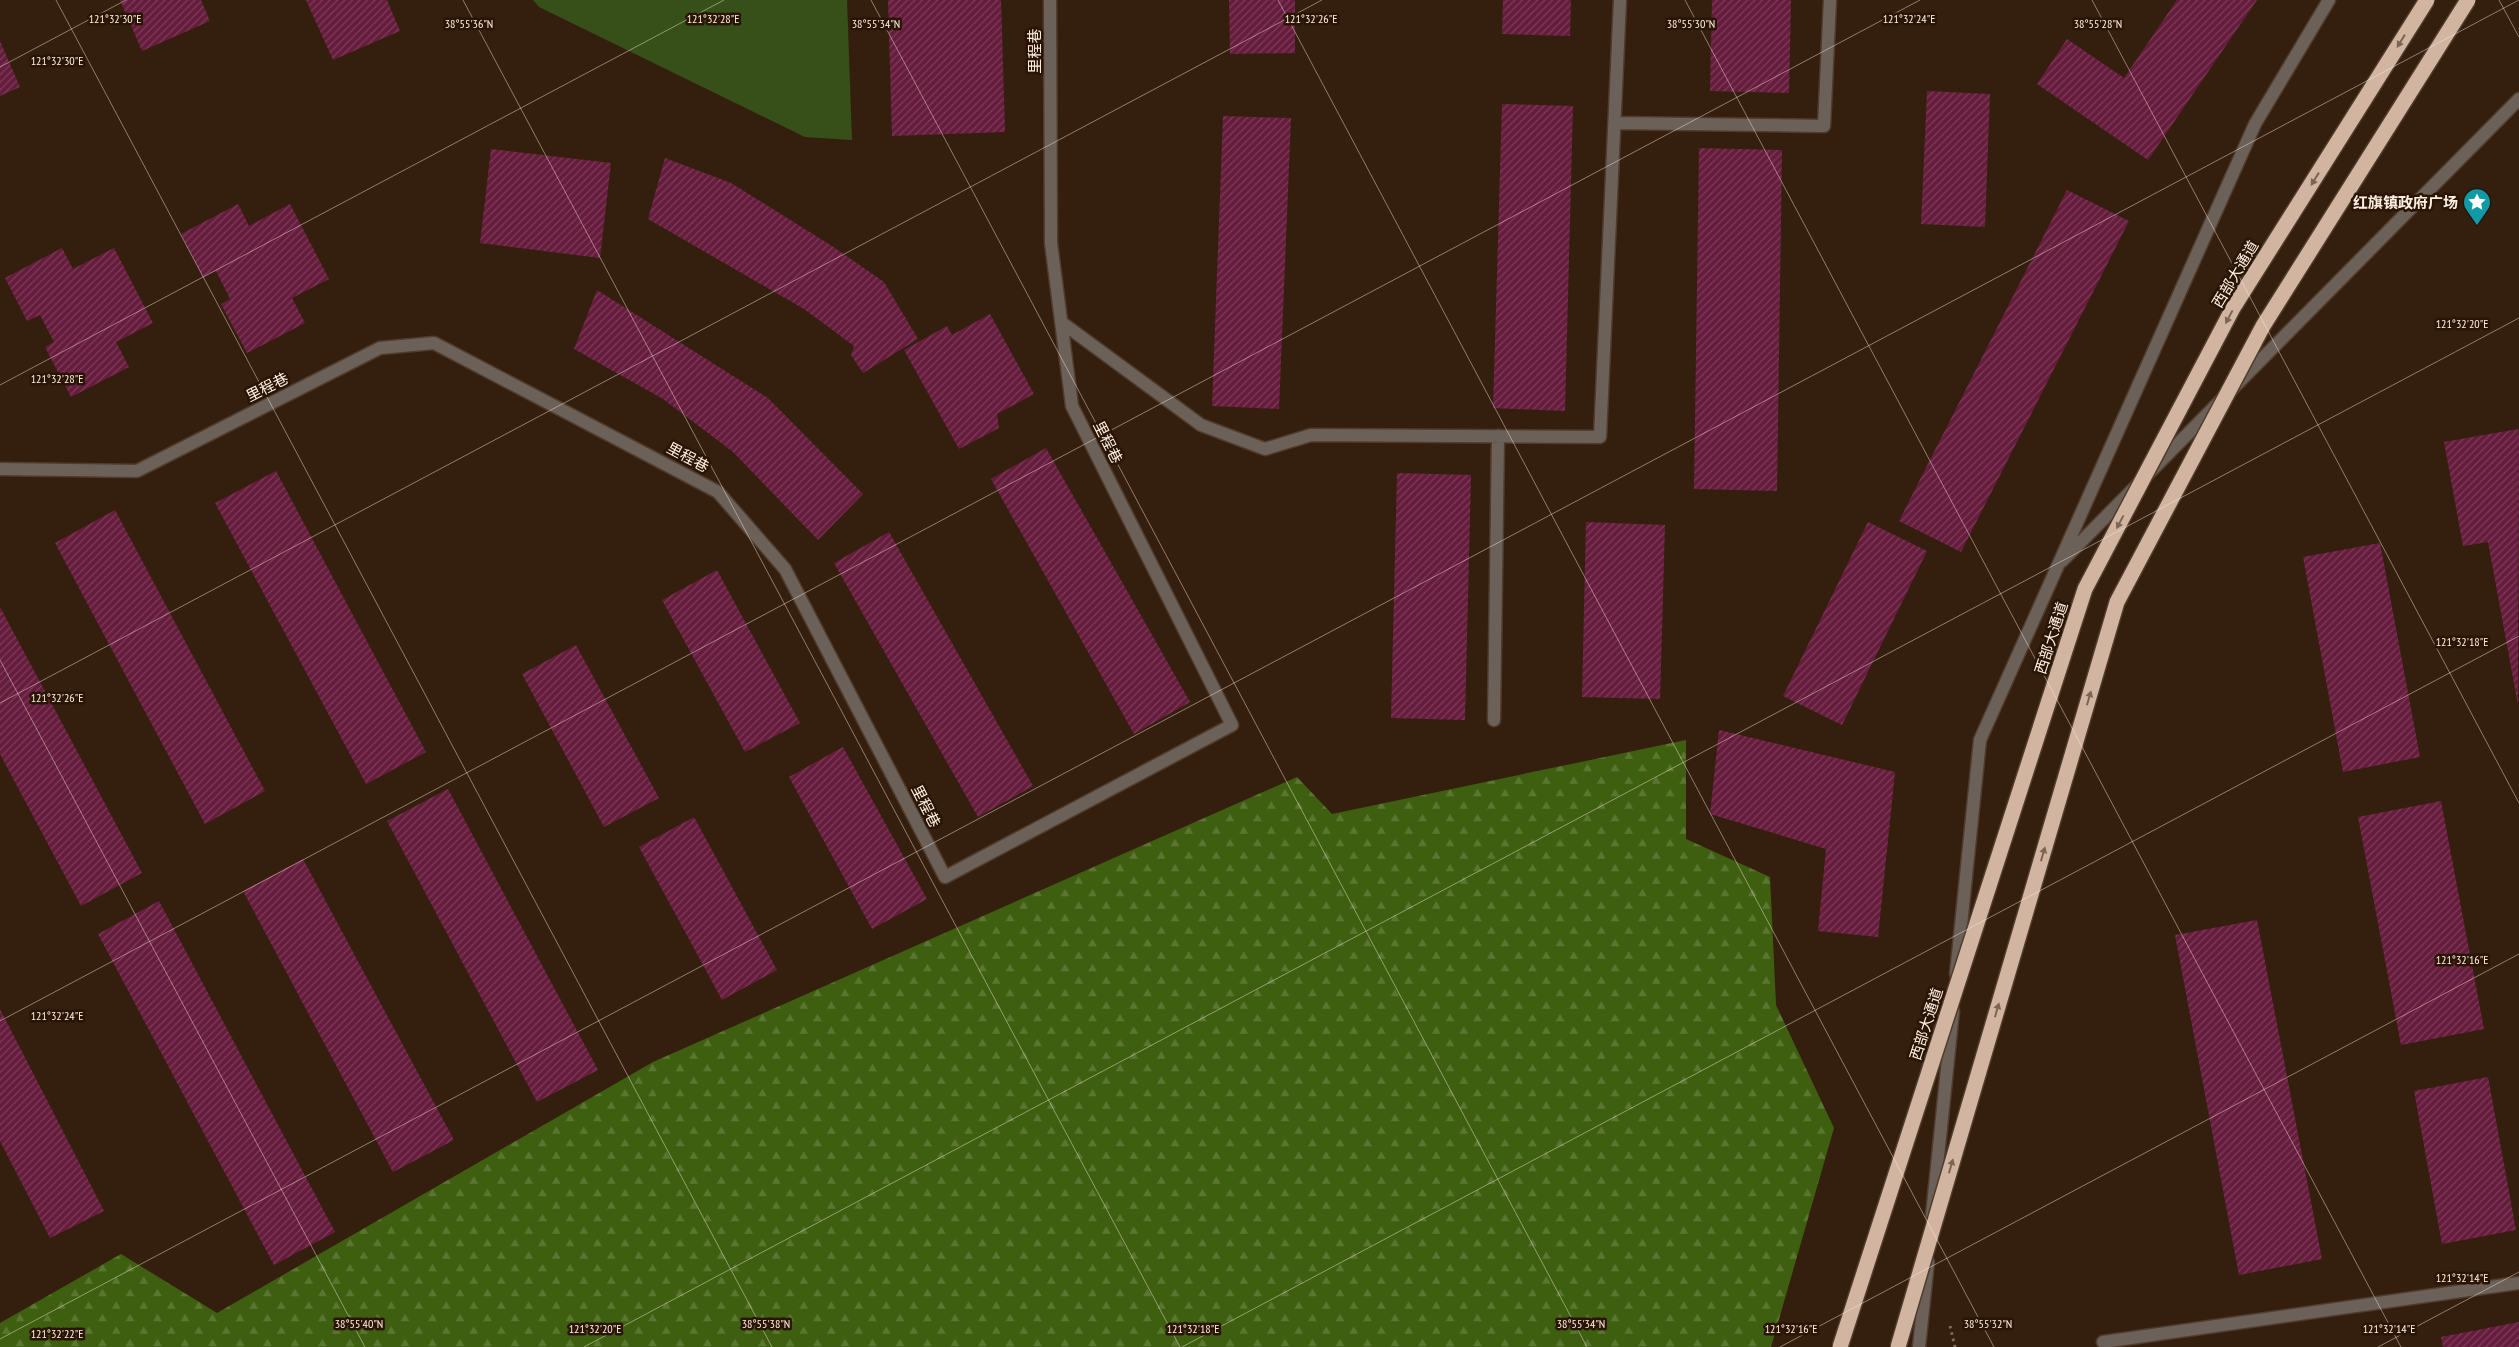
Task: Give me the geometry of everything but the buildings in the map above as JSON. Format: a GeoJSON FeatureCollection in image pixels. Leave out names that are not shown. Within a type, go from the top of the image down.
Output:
{"type":"FeatureCollection","features":[{"type":"Feature","properties":{"kind":"highway","name":"西部大通道"},"geometry":{"type":"LineString","coordinates":[[1840,1347],[2085,589],[2233,308],[2427,0]]}},
{"type":"Feature","properties":{"kind":"highway"},"geometry":{"type":"LineString","coordinates":[[1898,1347],[2117,602],[2263,326],[2468,0]]}},
{"type":"Feature","properties":{"kind":"street","name":"里程巷"},"geometry":{"type":"LineString","coordinates":[[0,469],[137,471],[380,348],[434,343],[718,492],[785,569],[945,877],[1232,725],[1072,406],[1051,243],[1050,0]]}},
{"type":"Feature","properties":{"kind":"street"},"geometry":{"type":"LineString","coordinates":[[1061,322],[1201,425],[1265,449],[1311,435],[1600,437],[1620,0]]}},
{"type":"Feature","properties":{"kind":"street"},"geometry":{"type":"LineString","coordinates":[[1614,123],[1824,126],[1830,0]]}},
{"type":"Feature","properties":{"kind":"street"},"geometry":{"type":"LineString","coordinates":[[1919,1347],[1980,740],[2255,124],[2329,0]]}},
{"type":"Feature","properties":{"kind":"street"},"geometry":{"type":"LineString","coordinates":[[2057,566],[2519,99]]}},
{"type":"Feature","properties":{"kind":"street"},"geometry":{"type":"LineString","coordinates":[[1494,720],[1498,436]]}},
{"type":"Feature","properties":{"kind":"street"},"geometry":{"type":"LineString","coordinates":[[2103,1342],[2519,1283]]}},
{"type":"Feature","properties":{"kind":"green space"},"geometry":{"type":"Polygon","coordinates":[[[533,0],[847,0],[852,140],[805,137],[539,7],[533,0]]]}},
{"type":"Feature","properties":{"kind":"green space"},"geometry":{"type":"Polygon","coordinates":[[[1686,740],[1686,839],[1770,877],[1776,1005],[1834,1128],[1771,1347],[0,1347],[0,1323],[121,1254],[217,1313],[653,1062],[1297,777],[1332,814],[1686,740]]]}},
{"type":"Feature","properties":{"kind":"place","name":"红旗镇政府广场"},"geometry":{"type":"Point","coordinates":[2477,226]}}]}
